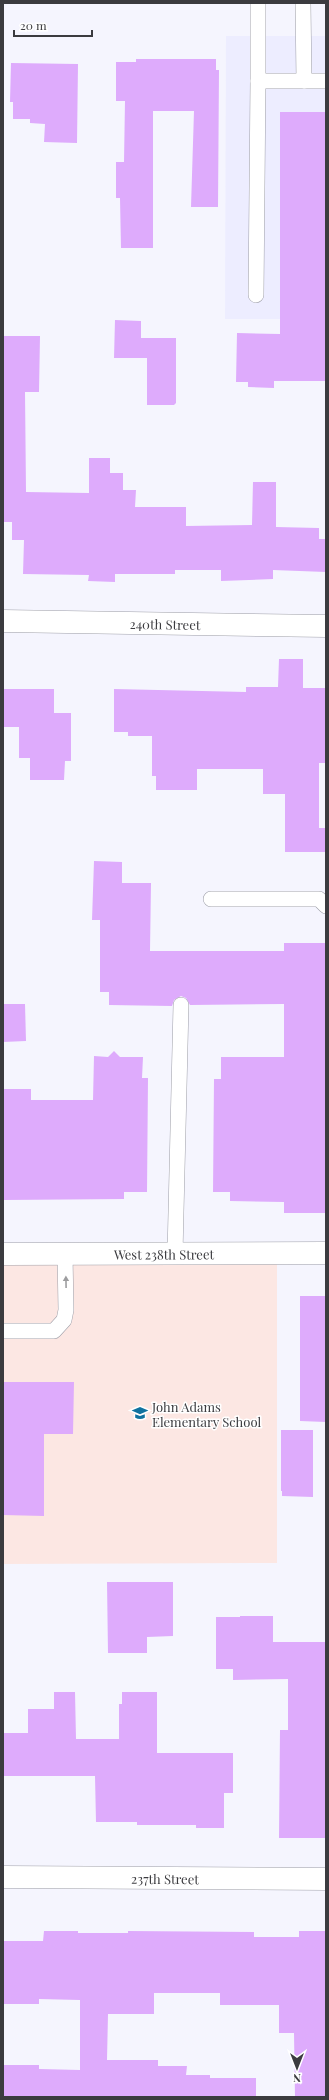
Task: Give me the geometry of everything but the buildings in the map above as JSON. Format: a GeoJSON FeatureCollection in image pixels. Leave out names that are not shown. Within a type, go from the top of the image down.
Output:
{"type":"FeatureCollection","features":[{"type":"Feature","properties":{"kind":"street","name":"240th Street"},"geometry":{"type":"LineString","coordinates":[[3,622],[326,626]]}},
{"type":"Feature","properties":{"kind":"street","name":"West 238th Street"},"geometry":{"type":"LineString","coordinates":[[3,1254],[326,1253]]}},
{"type":"Feature","properties":{"kind":"street","name":"237th Street"},"geometry":{"type":"LineString","coordinates":[[3,1877],[326,1879]]}},
{"type":"Feature","properties":{"kind":"lane"},"geometry":{"type":"LineString","coordinates":[[256,295],[258,3]]}},
{"type":"Feature","properties":{"kind":"lane"},"geometry":{"type":"LineString","coordinates":[[303,3],[304,81]]}},
{"type":"Feature","properties":{"kind":"lane"},"geometry":{"type":"LineString","coordinates":[[258,81],[326,81]]}},
{"type":"Feature","properties":{"kind":"lane"},"geometry":{"type":"LineString","coordinates":[[211,899],[319,899],[326,906]]}},
{"type":"Feature","properties":{"kind":"lane"},"geometry":{"type":"LineString","coordinates":[[175,1254],[181,1005]]}},
{"type":"Feature","properties":{"kind":"lane"},"geometry":{"type":"LineString","coordinates":[[3,1331],[54,1331],[64,1320],[66,1310],[65,1254]]}},
{"type":"Feature","properties":{"kind":"shaded area"},"geometry":{"type":"Polygon","coordinates":[[[226,36],[326,36],[326,319],[225,319],[226,36]]]}},
{"type":"Feature","properties":{"kind":"shaded area","name":"John Adams Elementary School"},"geometry":{"type":"Polygon","coordinates":[[[3,1261],[277,1264],[277,1563],[3,1564],[3,1261]]]}},
{"type":"Feature","properties":{"kind":"place","name":"John Adams Elementary School"},"geometry":{"type":"Point","coordinates":[140,1413]}}]}
